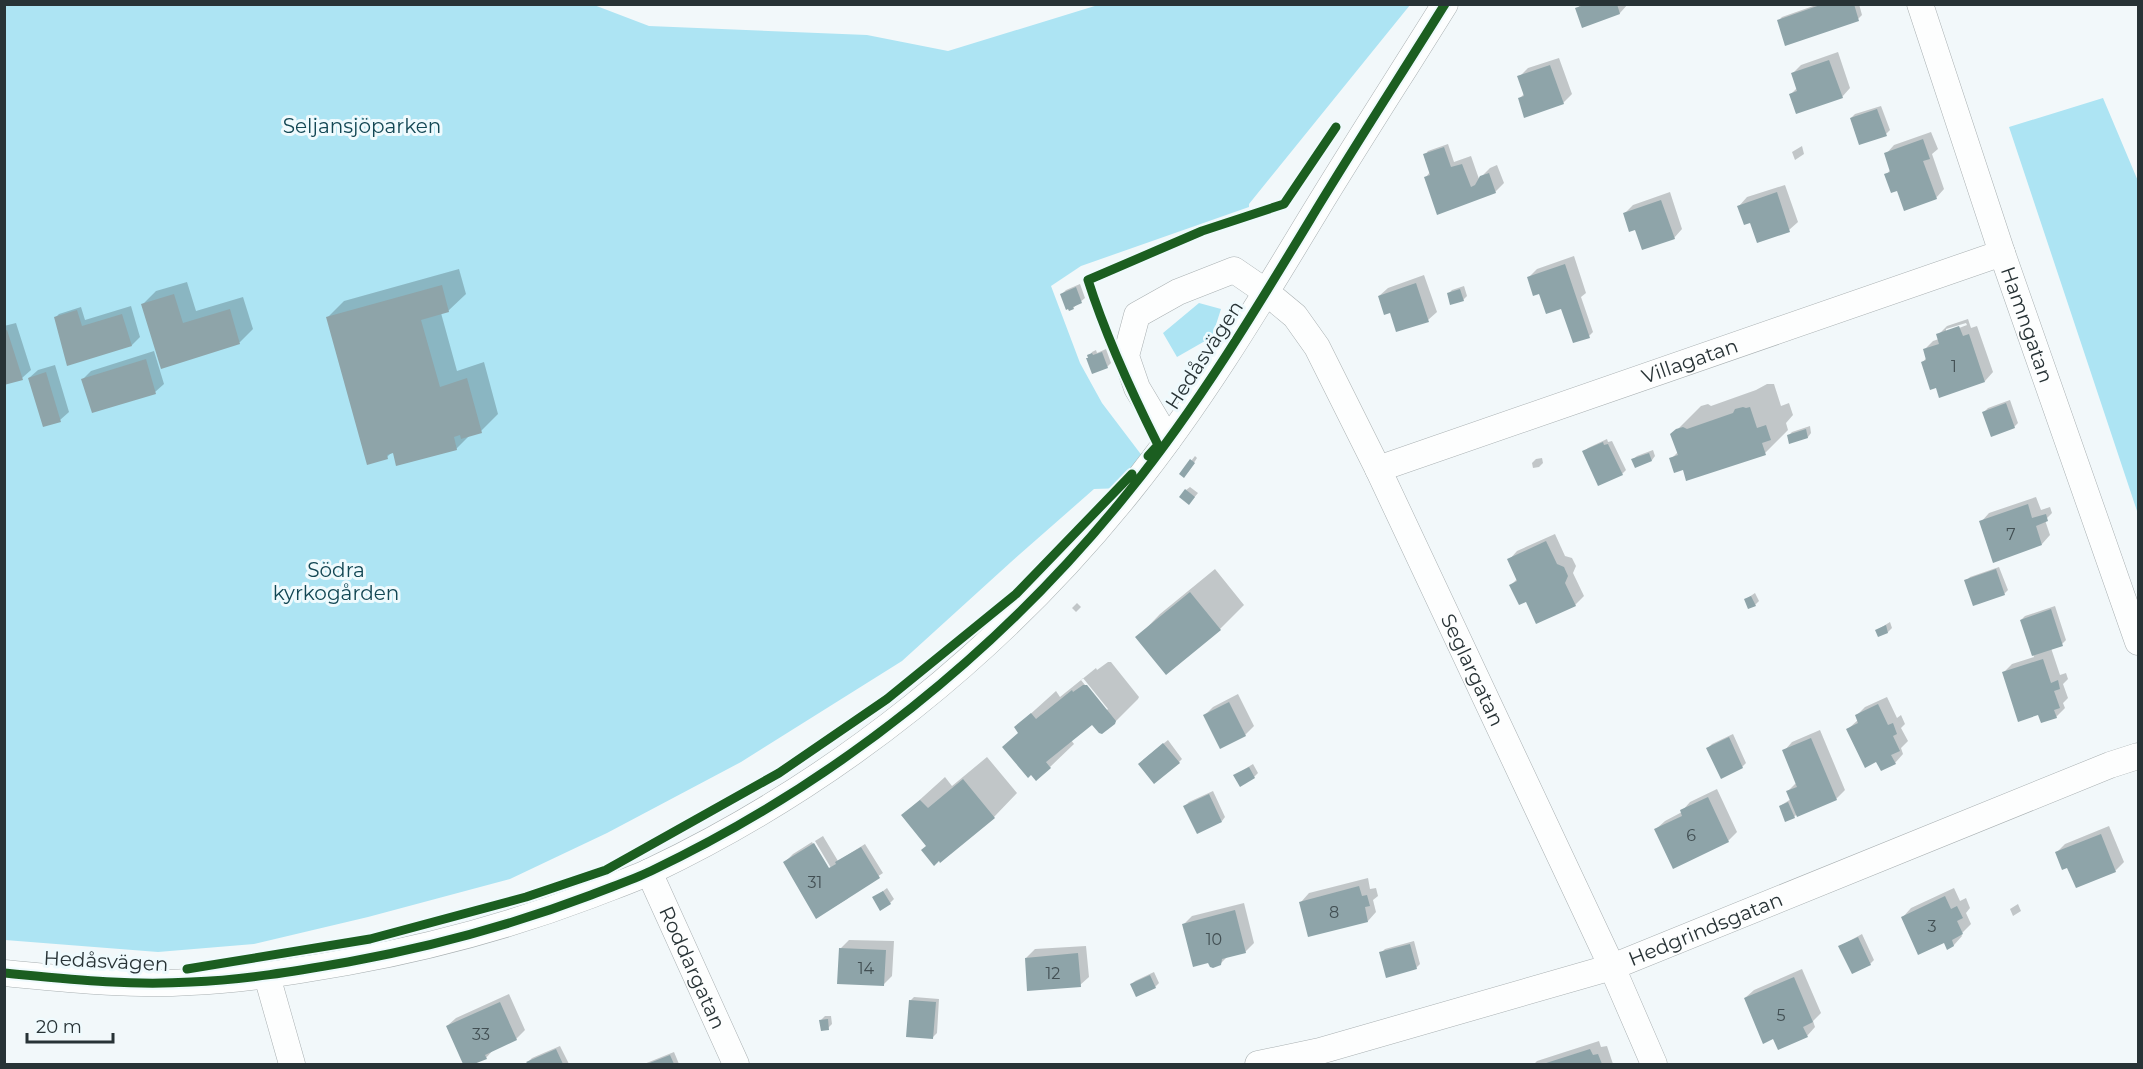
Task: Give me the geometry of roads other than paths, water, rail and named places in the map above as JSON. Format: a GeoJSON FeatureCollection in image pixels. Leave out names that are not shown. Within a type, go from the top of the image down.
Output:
{"type":"FeatureCollection","features":[{"type":"Feature","properties":{"kind":"street","name":"Hedåsvägen"},"geometry":{"type":"LineString","coordinates":[[4,973],[104,983],[190,982],[267,976],[415,950],[535,916],[649,872],[792,794],[892,723],[951,675],[1053,580],[1130,491],[1168,440],[1266,292],[1445,4]]}},
{"type":"Feature","properties":{"kind":"street","name":"Hamngatan"},"geometry":{"type":"LineString","coordinates":[[1920,4],[2002,253],[2139,642]]}},
{"type":"Feature","properties":{"kind":"street","name":"Villagatan"},"geometry":{"type":"LineString","coordinates":[[1378,469],[2002,253]]}},
{"type":"Feature","properties":{"kind":"street","name":"Seglargatan"},"geometry":{"type":"LineString","coordinates":[[1168,440],[1137,388],[1126,356],[1137,315],[1178,292],[1234,270],[1295,316],[1317,347],[1378,469],[1612,967],[1654,1065]]}},
{"type":"Feature","properties":{"kind":"street","name":"Hedgrindsgatan"},"geometry":{"type":"LineString","coordinates":[[1258,1065],[1320,1051],[1612,967],[2110,765],[2139,756]]}},
{"type":"Feature","properties":{"kind":"street","name":"Roddargatan"},"geometry":{"type":"LineString","coordinates":[[649,872],[736,1065]]}},
{"type":"Feature","properties":{"kind":"street"},"geometry":{"type":"LineString","coordinates":[[267,976],[292,1065]]}},
{"type":"Feature","properties":{"kind":"park label","name":"Seljansjöparken"},"geometry":{"type":"Point","coordinates":[362,126]}},
{"type":"Feature","properties":{"kind":"park label","name":"Södra kyrkogården"},"geometry":{"type":"Point","coordinates":[336,582]}}]}
